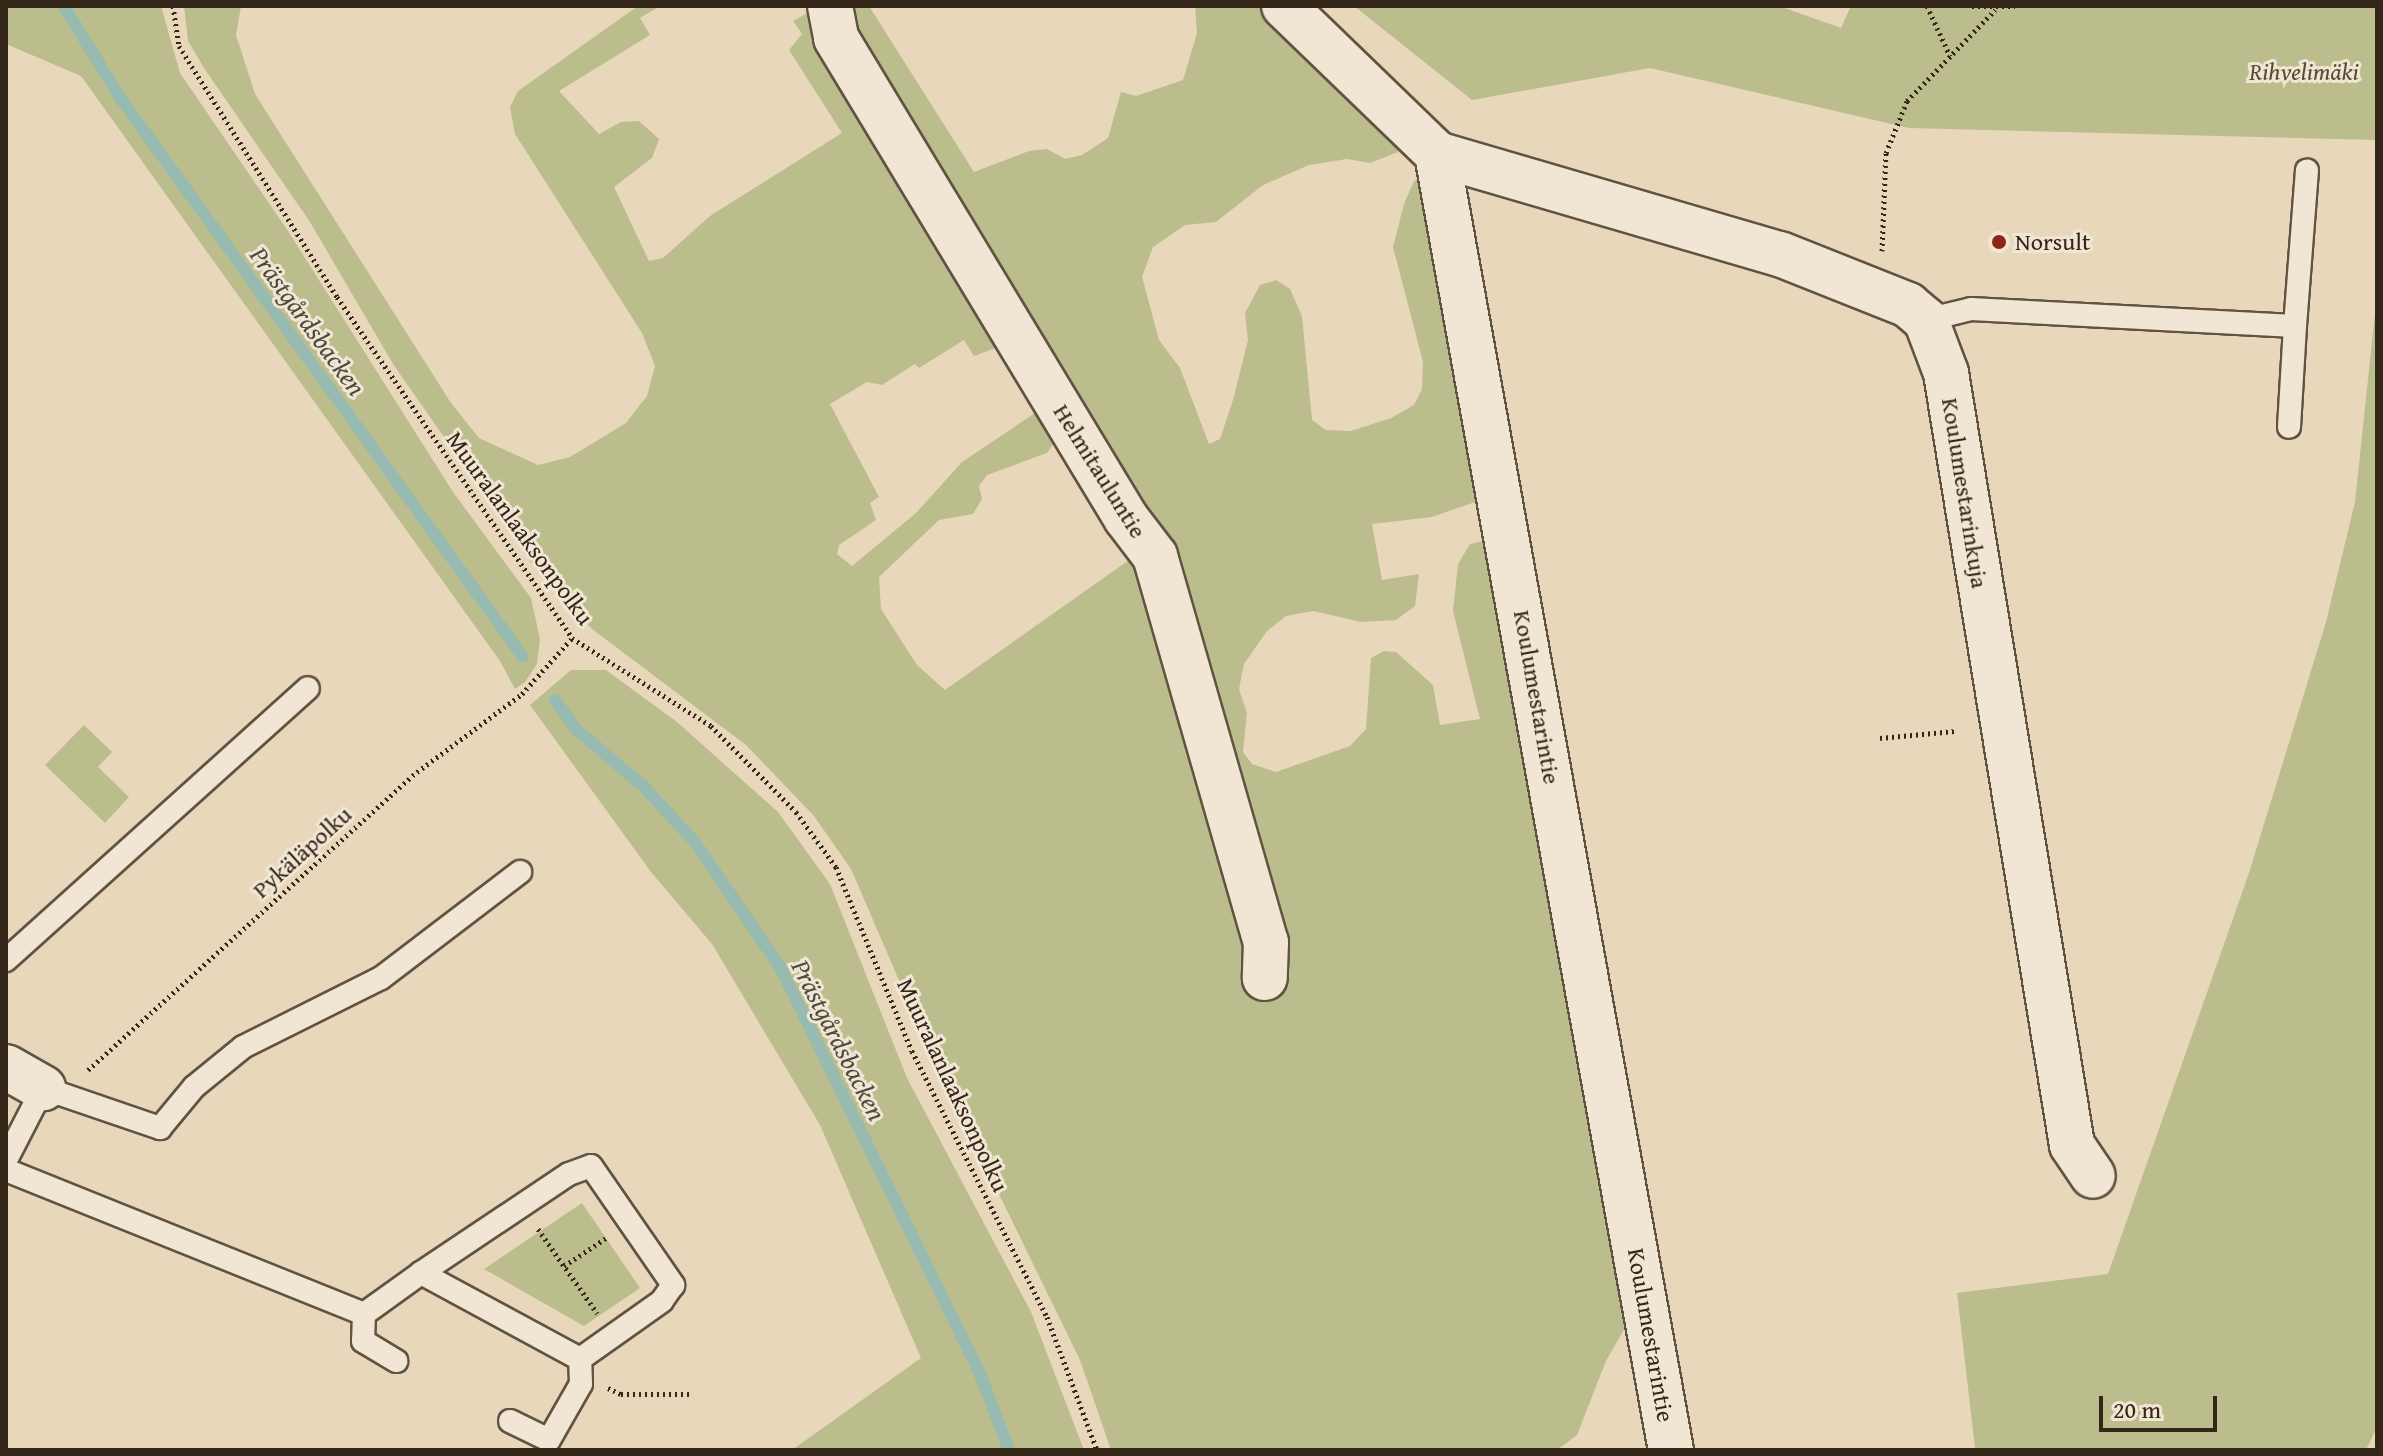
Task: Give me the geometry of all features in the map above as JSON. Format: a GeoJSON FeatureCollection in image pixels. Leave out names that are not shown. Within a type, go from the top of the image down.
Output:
{"type":"FeatureCollection","features":[{"type":"Feature","properties":{"kind":"street","name":"Helmitauluntie"},"geometry":{"type":"LineString","coordinates":[[830,6],[836,38],[1126,518],[1155,556],[1266,942],[1265,978]]}},
{"type":"Feature","properties":{"kind":"street"},"geometry":{"type":"LineString","coordinates":[[1284,6],[1437,154],[1780,254],[1909,310]]}},
{"type":"Feature","properties":{"kind":"street","name":"Koulumestarintie"},"geometry":{"type":"LineString","coordinates":[[1437,154],[1671,1450]]}},
{"type":"Feature","properties":{"kind":"street","name":"Koulumestarinkuja"},"geometry":{"type":"LineString","coordinates":[[1909,310],[1946,373],[2072,1145],[2093,1176]]}},
{"type":"Feature","properties":{"kind":"street"},"geometry":{"type":"LineString","coordinates":[[6,1067],[51,1092]]}},
{"type":"Feature","properties":{"kind":"lane"},"geometry":{"type":"LineString","coordinates":[[2289,427],[2307,170]]}},
{"type":"Feature","properties":{"kind":"lane"},"geometry":{"type":"LineString","coordinates":[[1909,310],[1971,309],[2295,326]]}},
{"type":"Feature","properties":{"kind":"lane"},"geometry":{"type":"LineString","coordinates":[[6,960],[308,688]]}},
{"type":"Feature","properties":{"kind":"lane"},"geometry":{"type":"LineString","coordinates":[[6,1160],[51,1092],[160,1128],[194,1087],[243,1047],[381,978],[520,872]]}},
{"type":"Feature","properties":{"kind":"lane"},"geometry":{"type":"LineString","coordinates":[[364,1314],[569,1174],[591,1166],[673,1285],[662,1301],[580,1359]]}},
{"type":"Feature","properties":{"kind":"lane"},"geometry":{"type":"LineString","coordinates":[[6,1170],[364,1314]]}},
{"type":"Feature","properties":{"kind":"lane"},"geometry":{"type":"LineString","coordinates":[[421,1273],[580,1359]]}},
{"type":"Feature","properties":{"kind":"lane"},"geometry":{"type":"LineString","coordinates":[[364,1314],[363,1341],[396,1361]]}},
{"type":"Feature","properties":{"kind":"lane"},"geometry":{"type":"LineString","coordinates":[[510,1421],[549,1440],[581,1384],[580,1359]]}},
{"type":"Feature","properties":{"kind":"path","name":"Muuralanlaaksonpolku"},"geometry":{"type":"LineString","coordinates":[[173,6],[179,46],[337,297],[572,638],[711,726],[796,812],[836,867],[912,1051],[1047,1317],[1097,1450]]}},
{"type":"Feature","properties":{"kind":"path"},"geometry":{"type":"LineString","coordinates":[[1927,6],[1950,56]]}},
{"type":"Feature","properties":{"kind":"path"},"geometry":{"type":"LineString","coordinates":[[1972,6],[1995,10],[2015,6]]}},
{"type":"Feature","properties":{"kind":"path"},"geometry":{"type":"LineString","coordinates":[[1909,310],[1880,241],[1886,153],[1907,101],[1995,10]]}},
{"type":"Feature","properties":{"kind":"path","name":"Pykäläpolku"},"geometry":{"type":"LineString","coordinates":[[51,1092],[417,772],[522,694],[572,638]]}},
{"type":"Feature","properties":{"kind":"path"},"geometry":{"type":"LineString","coordinates":[[1880,738],[1955,731]]}},
{"type":"Feature","properties":{"kind":"path"},"geometry":{"type":"LineString","coordinates":[[521,1206],[613,1336]]}},
{"type":"Feature","properties":{"kind":"path"},"geometry":{"type":"LineString","coordinates":[[564,1266],[629,1222]]}},
{"type":"Feature","properties":{"kind":"path"},"geometry":{"type":"LineString","coordinates":[[581,1384],[621,1394],[690,1394]]}},
{"type":"Feature","properties":{"kind":"green space"},"geometry":{"type":"Polygon","coordinates":[[[6,6],[161,6],[180,73],[288,231],[453,492],[531,598],[540,639],[537,664],[525,682],[515,689],[500,661],[81,76],[6,44],[6,6]]]}},
{"type":"Feature","properties":{"kind":"green space"},"geometry":{"type":"Polygon","coordinates":[[[184,6],[241,6],[236,35],[255,94],[451,403],[479,438],[538,465],[570,457],[626,423],[647,396],[655,366],[642,333],[515,134],[510,107],[518,91],[638,6],[660,6],[640,18],[650,35],[559,91],[599,134],[621,122],[639,121],[659,139],[652,158],[614,187],[649,261],[663,258],[710,216],[842,133],[789,50],[802,34],[793,21],[811,11],[1001,346],[974,356],[964,340],[919,368],[915,364],[882,385],[867,382],[830,404],[879,497],[870,503],[876,520],[839,545],[837,554],[852,566],[916,513],[962,462],[1035,413],[1054,443],[1047,453],[987,475],[979,486],[982,499],[973,514],[939,520],[879,577],[881,609],[917,665],[945,690],[1139,553],[1167,554],[852,28],[850,18],[857,6],[869,6],[974,172],[1029,151],[1047,149],[1065,159],[1082,155],[1108,138],[1121,92],[1136,96],[1183,80],[1197,33],[1195,6],[1265,6],[1399,139],[1398,152],[1370,163],[1347,159],[1309,165],[1263,185],[1216,222],[1185,225],[1153,247],[1142,277],[1159,340],[1180,368],[1209,444],[1220,439],[1233,400],[1248,340],[1245,313],[1260,285],[1276,280],[1290,289],[1302,316],[1312,420],[1326,430],[1351,431],[1391,418],[1414,405],[1422,389],[1423,362],[1393,247],[1404,204],[1414,181],[1424,174],[1488,479],[1475,502],[1432,517],[1372,524],[1382,580],[1419,574],[1415,606],[1396,620],[1361,622],[1313,611],[1286,616],[1267,631],[1244,664],[1239,689],[1247,713],[1243,752],[1252,764],[1276,772],[1350,746],[1366,729],[1371,658],[1384,651],[1396,652],[1433,685],[1440,725],[1480,719],[1453,611],[1458,564],[1470,544],[1488,540],[1631,1317],[1606,1361],[1577,1435],[1557,1450],[1111,1450],[1080,1360],[933,1059],[851,869],[814,816],[746,745],[592,629],[536,569],[393,364],[310,222],[204,68],[188,41],[184,6]]]}},
{"type":"Feature","properties":{"kind":"green space","name":"Rihvelimäki"},"geometry":{"type":"Polygon","coordinates":[[[1354,6],[1779,6],[1841,28],[1851,6],[2377,6],[2377,140],[1909,128],[1650,68],[1472,100],[1354,6]]]}},
{"type":"Feature","properties":{"kind":"green space"},"geometry":{"type":"Polygon","coordinates":[[[2377,294],[2377,1427],[2366,1450],[1975,1448],[1957,1293],[2108,1274],[2249,873],[2326,622],[2355,502],[2377,294]]]}},
{"type":"Feature","properties":{"kind":"green space"},"geometry":{"type":"Polygon","coordinates":[[[571,670],[606,670],[677,722],[778,812],[830,884],[907,1078],[1031,1312],[1084,1450],[792,1450],[921,1358],[820,1125],[712,944],[651,872],[530,705],[571,670]]]}},
{"type":"Feature","properties":{"kind":"green space"},"geometry":{"type":"Polygon","coordinates":[[[84,725],[112,752],[98,767],[129,797],[105,823],[45,765],[84,725]]]}},
{"type":"Feature","properties":{"kind":"green space"},"geometry":{"type":"Polygon","coordinates":[[[582,1203],[640,1288],[584,1326],[484,1269],[582,1203]]]}},
{"type":"Feature","properties":{"kind":"waterway","name":"Prästgårdsbacken"},"geometry":{"type":"LineString","coordinates":[[64,6],[119,96],[523,657]]}},
{"type":"Feature","properties":{"kind":"waterway","name":"Prästgårdsbacken"},"geometry":{"type":"LineString","coordinates":[[555,700],[575,728],[644,787],[695,842],[780,967],[980,1374],[1009,1450]]}},
{"type":"Feature","properties":{"kind":"place","name":"Norsult"},"geometry":{"type":"Point","coordinates":[1999,242]}}]}
